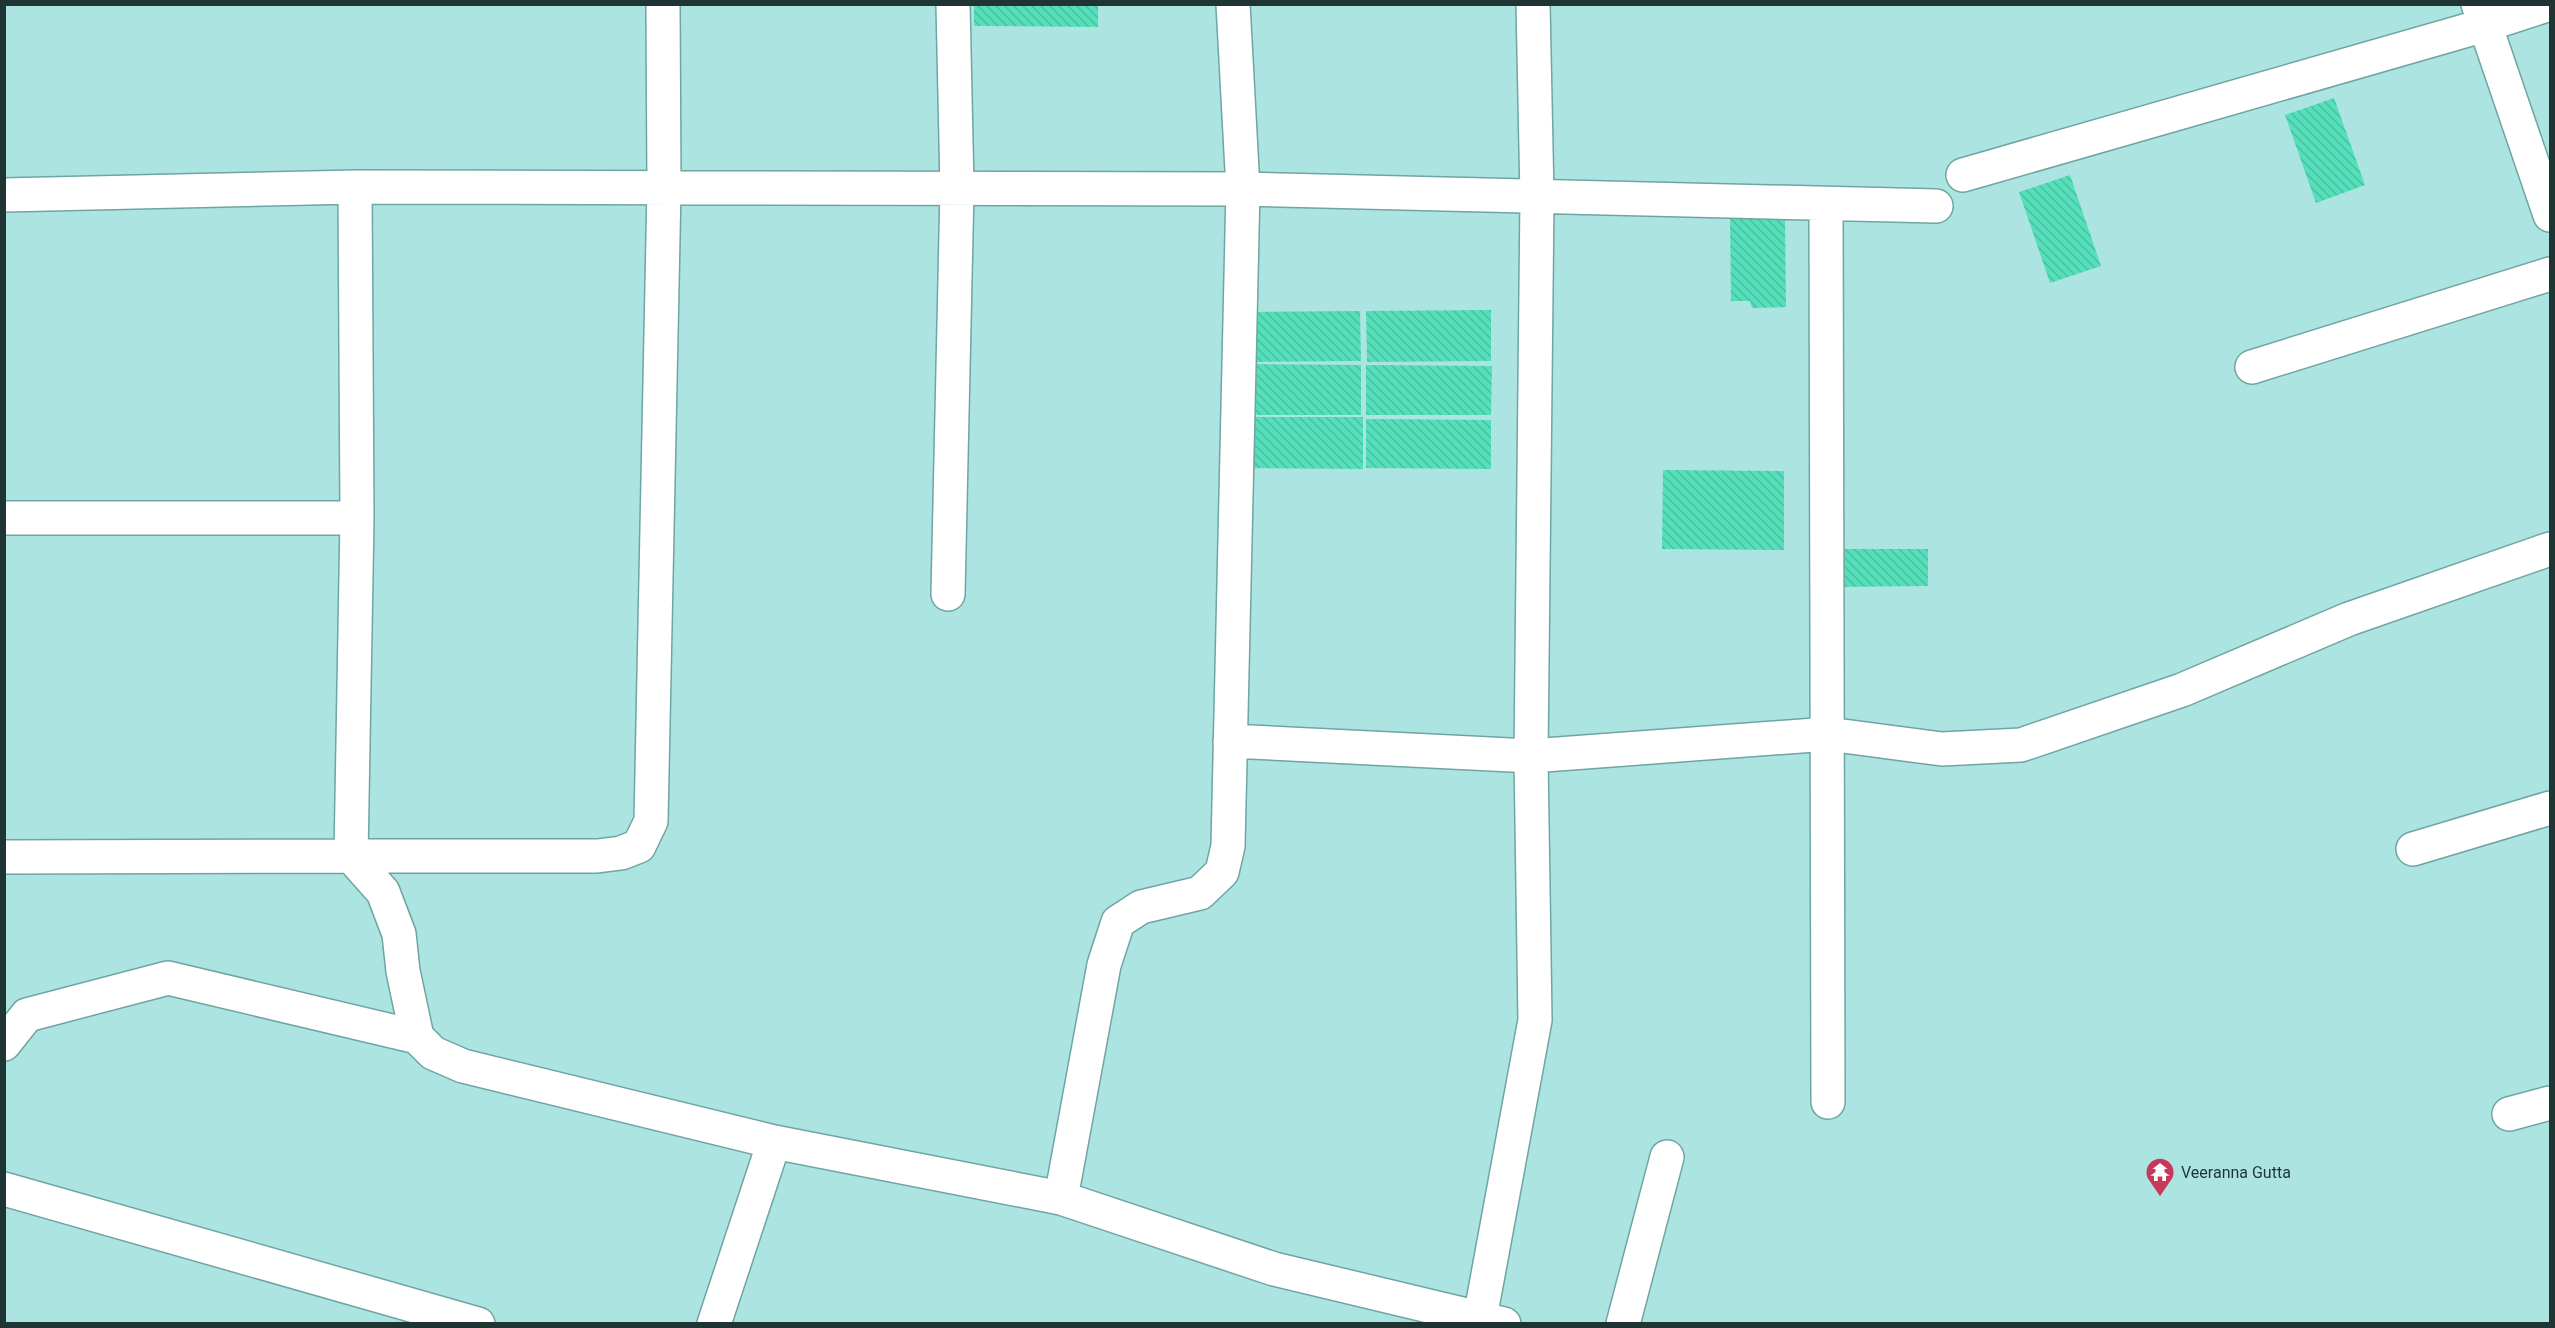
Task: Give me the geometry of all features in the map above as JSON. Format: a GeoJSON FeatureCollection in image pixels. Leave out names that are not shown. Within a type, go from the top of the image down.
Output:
{"type":"FeatureCollection","features":[{"type":"Feature","properties":{"kind":"street"},"geometry":{"type":"LineString","coordinates":[[4,857],[597,856],[621,853],[639,846],[651,821],[664,188],[663,4]]}},
{"type":"Feature","properties":{"kind":"street"},"geometry":{"type":"LineString","coordinates":[[948,594],[957,188],[953,4]]}},
{"type":"Feature","properties":{"kind":"street"},"geometry":{"type":"LineString","coordinates":[[1061,1198],[1104,965],[1118,922],[1142,907],[1200,893],[1222,872],[1228,846],[1243,189],[1233,4]]}},
{"type":"Feature","properties":{"kind":"street"},"geometry":{"type":"LineString","coordinates":[[4,1044],[27,1015],[168,978],[417,1037],[433,1053],[463,1066],[774,1142],[1061,1198],[1274,1269],[1492,1321],[1535,1020],[1531,756],[1538,196],[1533,4]]}},
{"type":"Feature","properties":{"kind":"street"},"geometry":{"type":"LineString","coordinates":[[1963,175],[2482,15],[2550,4]]}},
{"type":"Feature","properties":{"kind":"street"},"geometry":{"type":"LineString","coordinates":[[2482,15],[2550,215]]}},
{"type":"Feature","properties":{"kind":"street"},"geometry":{"type":"LineString","coordinates":[[355,187],[357,518],[351,856],[383,892],[399,934],[403,971],[417,1037]]}},
{"type":"Feature","properties":{"kind":"street"},"geometry":{"type":"LineString","coordinates":[[4,195],[355,187],[1243,189],[1936,206]]}},
{"type":"Feature","properties":{"kind":"street"},"geometry":{"type":"LineString","coordinates":[[1826,204],[1828,1102]]}},
{"type":"Feature","properties":{"kind":"street"},"geometry":{"type":"LineString","coordinates":[[2252,367],[2550,274]]}},
{"type":"Feature","properties":{"kind":"street"},"geometry":{"type":"LineString","coordinates":[[4,518],[357,518]]}},
{"type":"Feature","properties":{"kind":"street"},"geometry":{"type":"LineString","coordinates":[[1230,741],[1531,756],[1828,734],[1942,749],[2021,745],[2182,690],[2349,619],[2550,549]]}},
{"type":"Feature","properties":{"kind":"street"},"geometry":{"type":"LineString","coordinates":[[2413,849],[2550,808]]}},
{"type":"Feature","properties":{"kind":"street"},"geometry":{"type":"LineString","coordinates":[[2509,1114],[2550,1103]]}},
{"type":"Feature","properties":{"kind":"street"},"geometry":{"type":"LineString","coordinates":[[714,1323],[774,1142]]}},
{"type":"Feature","properties":{"kind":"street"},"geometry":{"type":"LineString","coordinates":[[1623,1323],[1668,1157]]}},
{"type":"Feature","properties":{"kind":"street"},"geometry":{"type":"LineString","coordinates":[[4,1189],[478,1323]]}},
{"type":"Feature","properties":{"kind":"building"},"geometry":{"type":"Polygon","coordinates":[[[974,4],[1098,4],[1098,27],[974,26],[974,4]]]}},
{"type":"Feature","properties":{"kind":"building"},"geometry":{"type":"Polygon","coordinates":[[[2334,98],[2365,185],[2316,203],[2285,115],[2334,98]]]}},
{"type":"Feature","properties":{"kind":"building"},"geometry":{"type":"Polygon","coordinates":[[[2070,175],[2101,266],[2050,283],[2019,192],[2070,175]]]}},
{"type":"Feature","properties":{"kind":"building"},"geometry":{"type":"Polygon","coordinates":[[[1785,218],[1786,307],[1752,308],[1750,301],[1731,301],[1730,219],[1785,218]]]}},
{"type":"Feature","properties":{"kind":"building"},"geometry":{"type":"Polygon","coordinates":[[[1491,310],[1491,361],[1367,362],[1366,311],[1491,310]]]}},
{"type":"Feature","properties":{"kind":"building"},"geometry":{"type":"Polygon","coordinates":[[[1360,311],[1361,361],[1252,362],[1252,312],[1360,311]]]}},
{"type":"Feature","properties":{"kind":"building"},"geometry":{"type":"Polygon","coordinates":[[[1250,364],[1361,365],[1361,415],[1250,415],[1250,364]]]}},
{"type":"Feature","properties":{"kind":"building"},"geometry":{"type":"Polygon","coordinates":[[[1366,365],[1492,366],[1491,415],[1366,415],[1366,365]]]}},
{"type":"Feature","properties":{"kind":"building"},"geometry":{"type":"Polygon","coordinates":[[[1250,417],[1363,417],[1363,469],[1249,468],[1250,417]]]}},
{"type":"Feature","properties":{"kind":"building"},"geometry":{"type":"Polygon","coordinates":[[[1366,419],[1491,420],[1491,469],[1366,468],[1366,419]]]}},
{"type":"Feature","properties":{"kind":"building"},"geometry":{"type":"Polygon","coordinates":[[[1663,470],[1784,471],[1784,550],[1662,549],[1663,470]]]}},
{"type":"Feature","properties":{"kind":"building"},"geometry":{"type":"Polygon","coordinates":[[[1834,549],[1928,549],[1928,586],[1834,587],[1834,549]]]}},
{"type":"Feature","properties":{"kind":"place","name":"Veeranna Gutta"},"geometry":{"type":"Point","coordinates":[2160,1198]}}]}
